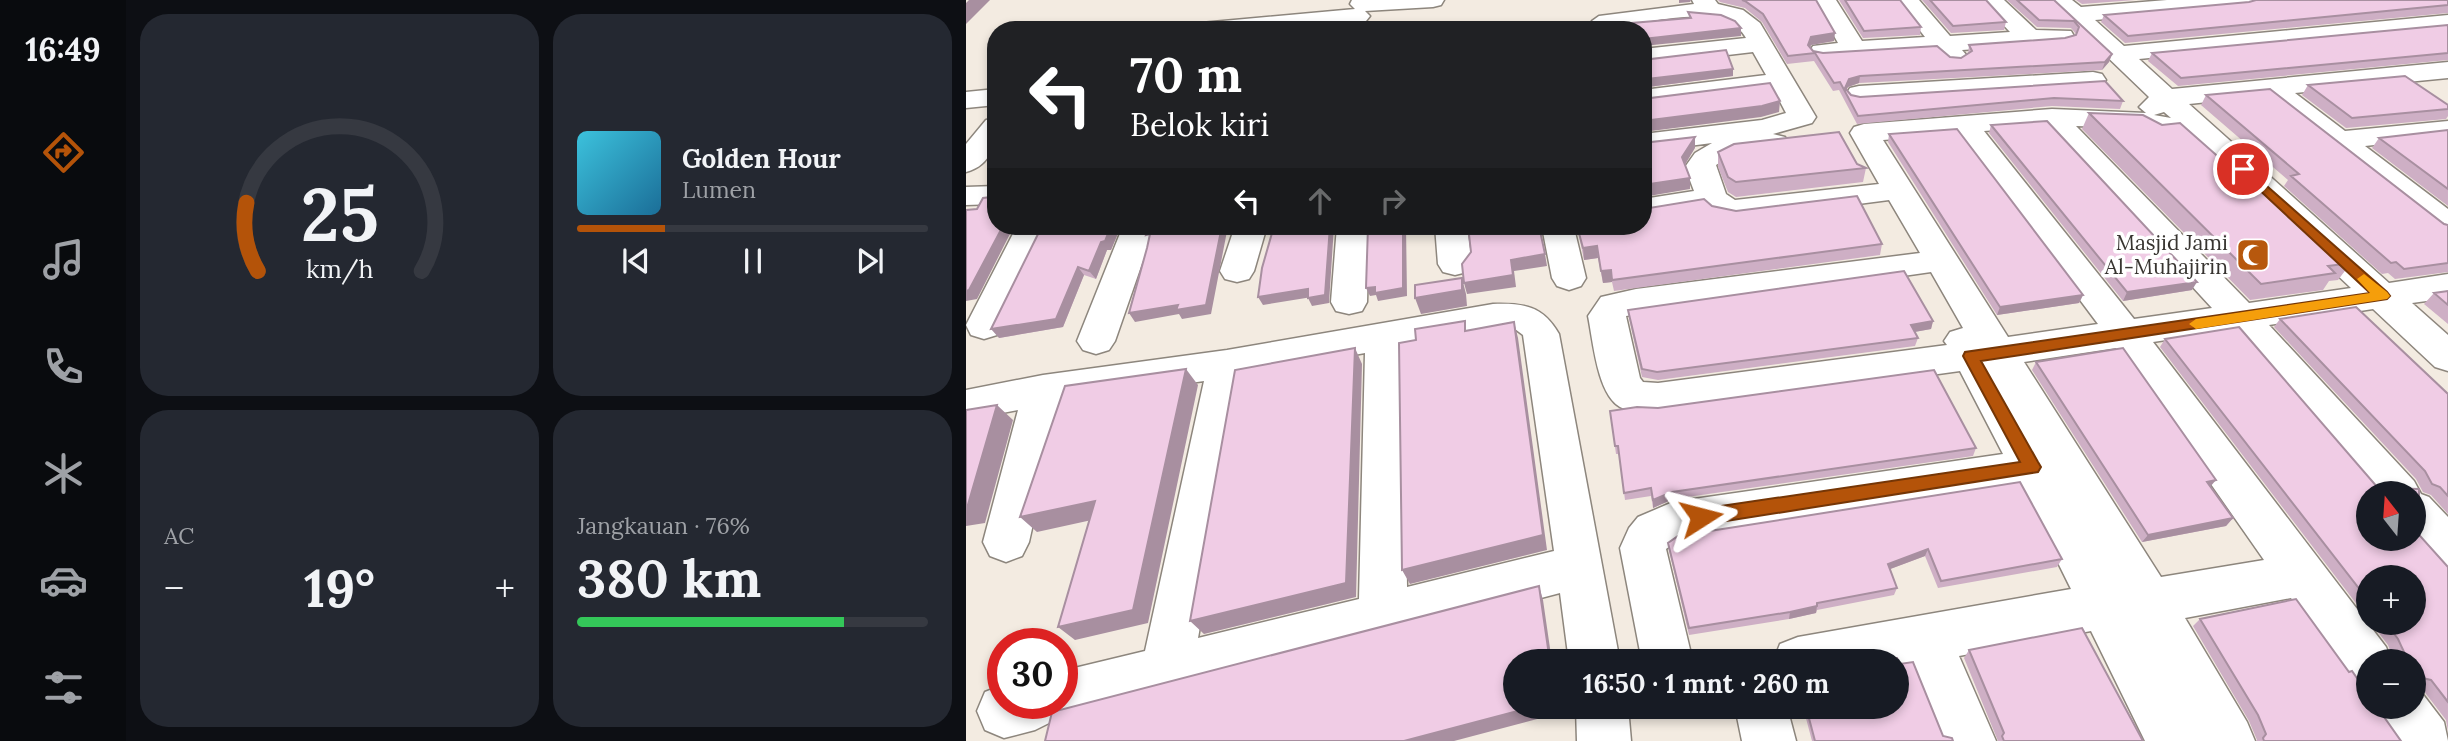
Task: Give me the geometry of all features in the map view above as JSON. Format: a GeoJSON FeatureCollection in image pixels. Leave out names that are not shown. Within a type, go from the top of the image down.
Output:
{"type":"FeatureCollection","features":[{"type":"Feature","properties":{"kind":"street"},"geometry":{"type":"LineString","coordinates":[[1224,21],[1359,12],[1433,0]]}},
{"type":"Feature","properties":{"kind":"street"},"geometry":{"type":"LineString","coordinates":[[1825,0],[1854,49]]}},
{"type":"Feature","properties":{"kind":"street"},"geometry":{"type":"LineString","coordinates":[[1906,0],[1979,87]]}},
{"type":"Feature","properties":{"kind":"street"},"geometry":{"type":"LineString","coordinates":[[1991,0],[2030,38]]}},
{"type":"Feature","properties":{"kind":"street"},"geometry":{"type":"LineString","coordinates":[[1822,51],[2030,38],[2065,17],[2245,0]]}},
{"type":"Feature","properties":{"kind":"street"},"geometry":{"type":"LineString","coordinates":[[1607,21],[1706,5],[1735,15],[1752,28],[1802,117],[1765,128],[1652,143]]}},
{"type":"Feature","properties":{"kind":"street"},"geometry":{"type":"LineString","coordinates":[[2400,6],[2443,27]]}},
{"type":"Feature","properties":{"kind":"street"},"geometry":{"type":"LineString","coordinates":[[2065,17],[2118,54],[2448,357]]}},
{"type":"Feature","properties":{"kind":"street"},"geometry":{"type":"LineString","coordinates":[[2118,54],[2443,27]]}},
{"type":"Feature","properties":{"kind":"street"},"geometry":{"type":"LineString","coordinates":[[1652,56],[1760,44]]}},
{"type":"Feature","properties":{"kind":"street"},"geometry":{"type":"LineString","coordinates":[[2136,120],[2165,98],[2448,70]]}},
{"type":"Feature","properties":{"kind":"street"},"geometry":{"type":"LineString","coordinates":[[1880,193],[1735,210],[1723,208],[1712,198],[1700,167],[1707,156],[1728,148],[1844,125],[1979,87],[2092,80]]}},
{"type":"Feature","properties":{"kind":"street"},"geometry":{"type":"LineString","coordinates":[[1652,97],[1782,81]]}},
{"type":"Feature","properties":{"kind":"street"},"geometry":{"type":"LineString","coordinates":[[2269,86],[2340,140],[2433,199],[2448,225]]}},
{"type":"Feature","properties":{"kind":"street"},"geometry":{"type":"LineString","coordinates":[[966,100],[987,98]]}},
{"type":"Feature","properties":{"kind":"street"},"geometry":{"type":"LineString","coordinates":[[1844,125],[1964,125],[2052,117],[2136,120],[2203,132]]}},
{"type":"Feature","properties":{"kind":"street"},"geometry":{"type":"LineString","coordinates":[[2052,117],[2241,317],[2387,481]]}},
{"type":"Feature","properties":{"kind":"street"},"geometry":{"type":"LineString","coordinates":[[1844,125],[1919,264],[1985,354],[2032,467],[2126,604],[2228,741]]}},
{"type":"Feature","properties":{"kind":"street"},"geometry":{"type":"LineString","coordinates":[[1844,125],[1985,354],[2126,604],[2174,741]]}},
{"type":"Feature","properties":{"kind":"street"},"geometry":{"type":"LineString","coordinates":[[1964,125],[2126,334],[2356,649]]}},
{"type":"Feature","properties":{"kind":"street"},"geometry":{"type":"LineString","coordinates":[[2340,140],[2448,129]]}},
{"type":"Feature","properties":{"kind":"street"},"geometry":{"type":"LineString","coordinates":[[966,196],[987,195]]}},
{"type":"Feature","properties":{"kind":"street"},"geometry":{"type":"LineString","coordinates":[[1652,208],[1712,198]]}},
{"type":"Feature","properties":{"kind":"street"},"geometry":{"type":"LineString","coordinates":[[984,326],[1029,235]]}},
{"type":"Feature","properties":{"kind":"street"},"geometry":{"type":"LineString","coordinates":[[1096,341],[1136,235]]}},
{"type":"Feature","properties":{"kind":"street"},"geometry":{"type":"LineString","coordinates":[[1237,271],[1248,235]]}},
{"type":"Feature","properties":{"kind":"street"},"geometry":{"type":"LineString","coordinates":[[1349,302],[1353,235]]}},
{"type":"Feature","properties":{"kind":"street"},"geometry":{"type":"LineString","coordinates":[[1452,235],[1455,264]]}},
{"type":"Feature","properties":{"kind":"street"},"geometry":{"type":"LineString","coordinates":[[1560,235],[1569,278]]}},
{"type":"Feature","properties":{"kind":"street"},"geometry":{"type":"LineString","coordinates":[[1919,264],[1614,306],[1606,316],[1622,385],[1633,396],[1658,398],[1985,354],[2448,286]]}},
{"type":"Feature","properties":{"kind":"street"},"geometry":{"type":"LineString","coordinates":[[966,405],[1043,390],[1227,364],[1515,316],[1536,324],[1541,334],[1593,649]]}},
{"type":"Feature","properties":{"kind":"street"},"geometry":{"type":"LineString","coordinates":[[1383,617],[1384,336]]}},
{"type":"Feature","properties":{"kind":"street"},"geometry":{"type":"LineString","coordinates":[[1166,671],[1227,364]]}},
{"type":"Feature","properties":{"kind":"street"},"geometry":{"type":"LineString","coordinates":[[1006,542],[1043,390]]}},
{"type":"Feature","properties":{"kind":"street"},"geometry":{"type":"LineString","coordinates":[[1662,649],[1643,548],[1648,535],[1658,527],[1673,522],[2032,467]]}},
{"type":"Feature","properties":{"kind":"street"},"geometry":{"type":"LineString","coordinates":[[2426,523],[2448,548]]}},
{"type":"Feature","properties":{"kind":"street"},"geometry":{"type":"LineString","coordinates":[[1078,693],[1580,566]]}},
{"type":"Feature","properties":{"kind":"street"},"geometry":{"type":"LineString","coordinates":[[1867,649],[2300,575]]}},
{"type":"Feature","properties":{"kind":"street"},"geometry":{"type":"LineString","coordinates":[[1926,638],[1969,741]]}},
{"type":"Feature","properties":{"kind":"street"},"geometry":{"type":"LineString","coordinates":[[1603,719],[1604,741]]}},
{"type":"Feature","properties":{"kind":"street"},"geometry":{"type":"LineString","coordinates":[[1764,719],[1769,741]]}},
{"type":"Feature","properties":{"kind":"street"},"geometry":{"type":"LineString","coordinates":[[2408,719],[2425,741]]}},
{"type":"Feature","properties":{"kind":"building"},"geometry":{"type":"Polygon","coordinates":[[[1742,0],[1816,0],[1835,33],[1811,37],[1808,45],[1813,51],[1823,53],[1937,46],[1950,57],[1961,58],[1972,51],[1969,45],[2076,35],[2079,27],[2074,21],[2039,20],[2017,0],[2054,0],[2112,54],[2105,62],[1860,76],[1849,79],[1845,88],[1851,95],[1860,97],[2105,81],[2123,101],[2054,98],[1858,116],[1840,82],[1834,83],[1815,53],[1788,56],[1763,14],[1742,0]]]}},
{"type":"Feature","properties":{"kind":"building"},"geometry":{"type":"Polygon","coordinates":[[[1845,0],[1900,0],[1921,27],[1864,31],[1845,0]]]}},
{"type":"Feature","properties":{"kind":"building"},"geometry":{"type":"Polygon","coordinates":[[[1930,0],[1986,0],[2006,22],[1953,26],[1930,0]]]}},
{"type":"Feature","properties":{"kind":"building"},"geometry":{"type":"Polygon","coordinates":[[[2256,0],[2448,0],[2448,5],[2128,36],[2104,15],[2256,0]]]}},
{"type":"Feature","properties":{"kind":"building"},"geometry":{"type":"Polygon","coordinates":[[[1688,12],[1721,15],[1735,21],[1741,28],[1652,38],[1652,21],[1691,18],[1688,12]]]}},
{"type":"Feature","properties":{"kind":"building"},"geometry":{"type":"Polygon","coordinates":[[[2448,25],[2448,53],[2181,78],[2152,53],[2448,25]]]}},
{"type":"Feature","properties":{"kind":"building"},"geometry":{"type":"Polygon","coordinates":[[[1726,50],[1733,69],[1652,78],[1652,59],[1726,50]]]}},
{"type":"Feature","properties":{"kind":"building"},"geometry":{"type":"Polygon","coordinates":[[[2405,76],[2448,105],[2448,109],[2352,118],[2308,85],[2405,76]]]}},
{"type":"Feature","properties":{"kind":"building"},"geometry":{"type":"Polygon","coordinates":[[[1770,83],[1780,101],[1762,106],[1652,120],[1652,98],[1770,83]]]}},
{"type":"Feature","properties":{"kind":"building"},"geometry":{"type":"Polygon","coordinates":[[[2270,89],[2448,225],[2448,263],[2404,269],[2396,262],[2391,263],[2291,176],[2299,174],[2206,95],[2270,89]]]}},
{"type":"Feature","properties":{"kind":"building"},"geometry":{"type":"Polygon","coordinates":[[[2089,113],[2143,115],[2162,125],[2180,123],[2240,176],[2254,175],[2351,263],[2328,266],[2335,273],[2261,284],[2089,113]]]}},
{"type":"Feature","properties":{"kind":"building"},"geometry":{"type":"Polygon","coordinates":[[[2047,121],[2197,282],[2127,292],[1991,125],[2047,121]]]}},
{"type":"Feature","properties":{"kind":"building"},"geometry":{"type":"Polygon","coordinates":[[[1957,129],[2083,295],[2000,307],[1889,134],[1957,129]]]}},
{"type":"Feature","properties":{"kind":"building"},"geometry":{"type":"Polygon","coordinates":[[[2448,130],[2448,189],[2379,138],[2448,130]]]}},
{"type":"Feature","properties":{"kind":"building"},"geometry":{"type":"Polygon","coordinates":[[[1839,132],[1857,164],[1866,168],[1736,182],[1728,177],[1718,152],[1734,144],[1839,132]]]}},
{"type":"Feature","properties":{"kind":"building"},"geometry":{"type":"Polygon","coordinates":[[[1695,137],[1682,157],[1690,178],[1652,184],[1652,142],[1695,137]]]}},
{"type":"Feature","properties":{"kind":"building"},"geometry":{"type":"Polygon","coordinates":[[[1857,196],[1882,244],[1612,280],[1611,270],[1601,271],[1597,246],[1583,248],[1579,235],[1652,235],[1652,208],[1704,199],[1712,206],[1736,211],[1857,196]]]}},
{"type":"Feature","properties":{"kind":"building"},"geometry":{"type":"Polygon","coordinates":[[[983,198],[987,198],[987,235],[998,235],[969,290],[966,291],[966,210],[977,209],[983,198]]]}},
{"type":"Feature","properties":{"kind":"building"},"geometry":{"type":"Polygon","coordinates":[[[1038,235],[1107,235],[1105,241],[1101,242],[1089,271],[1078,267],[1056,319],[991,329],[1038,235]]]}},
{"type":"Feature","properties":{"kind":"building"},"geometry":{"type":"Polygon","coordinates":[[[1150,235],[1220,235],[1206,305],[1176,310],[1178,305],[1129,313],[1150,235]]]}},
{"type":"Feature","properties":{"kind":"building"},"geometry":{"type":"Polygon","coordinates":[[[1271,235],[1329,235],[1325,295],[1308,298],[1308,289],[1258,297],[1262,268],[1271,235]]]}},
{"type":"Feature","properties":{"kind":"building"},"geometry":{"type":"Polygon","coordinates":[[[1368,235],[1403,235],[1403,288],[1375,293],[1375,287],[1366,288],[1368,235]]]}},
{"type":"Feature","properties":{"kind":"building"},"geometry":{"type":"Polygon","coordinates":[[[1469,235],[1541,235],[1545,254],[1511,260],[1513,275],[1464,283],[1462,264],[1471,252],[1469,235]]]}},
{"type":"Feature","properties":{"kind":"building"},"geometry":{"type":"Polygon","coordinates":[[[1904,271],[1933,321],[1911,325],[1918,338],[1657,372],[1642,369],[1628,310],[1904,271]]]}},
{"type":"Feature","properties":{"kind":"building"},"geometry":{"type":"Polygon","coordinates":[[[1462,278],[1462,290],[1415,298],[1415,285],[1462,278]]]}},
{"type":"Feature","properties":{"kind":"building"},"geometry":{"type":"Polygon","coordinates":[[[2448,291],[2448,305],[2434,293],[2448,291]]]}},
{"type":"Feature","properties":{"kind":"building"},"geometry":{"type":"Polygon","coordinates":[[[2356,307],[2448,394],[2448,496],[2440,487],[2432,484],[2425,471],[2280,319],[2356,307]]]}},
{"type":"Feature","properties":{"kind":"building"},"geometry":{"type":"Polygon","coordinates":[[[1465,321],[1465,331],[1514,322],[1543,535],[1402,570],[1399,343],[1416,340],[1415,329],[1465,321]]]}},
{"type":"Feature","properties":{"kind":"building"},"geometry":{"type":"Polygon","coordinates":[[[2239,327],[2372,481],[2356,481],[2356,551],[2426,551],[2426,542],[2448,567],[2448,702],[2431,680],[2426,679],[2426,649],[2403,649],[2395,635],[2426,635],[2426,565],[2356,565],[2356,585],[2165,339],[2239,327]]]}},
{"type":"Feature","properties":{"kind":"building"},"geometry":{"type":"Polygon","coordinates":[[[1355,348],[1346,583],[1190,621],[1235,370],[1355,348]]]}},
{"type":"Feature","properties":{"kind":"building"},"geometry":{"type":"Polygon","coordinates":[[[2123,348],[2216,480],[2207,482],[2233,518],[2148,535],[2036,362],[2123,348]]]}},
{"type":"Feature","properties":{"kind":"building"},"geometry":{"type":"Polygon","coordinates":[[[1186,369],[1133,610],[1058,627],[1095,501],[1020,517],[1065,386],[1186,369]]]}},
{"type":"Feature","properties":{"kind":"building"},"geometry":{"type":"Polygon","coordinates":[[[1934,370],[1976,448],[1672,492],[1653,500],[1651,488],[1624,493],[1610,411],[1637,407],[1658,408],[1934,370]]]}},
{"type":"Feature","properties":{"kind":"building"},"geometry":{"type":"Polygon","coordinates":[[[997,405],[967,508],[966,508],[966,410],[997,405]]]}},
{"type":"Feature","properties":{"kind":"building"},"geometry":{"type":"Polygon","coordinates":[[[2020,482],[2062,559],[1941,581],[1928,549],[1888,564],[1897,588],[1817,603],[1817,606],[1790,612],[1689,628],[1668,543],[1678,536],[2020,482]]]}},
{"type":"Feature","properties":{"kind":"building"},"geometry":{"type":"Polygon","coordinates":[[[1539,586],[1548,649],[1503,649],[1503,715],[1404,741],[1045,741],[1050,719],[1078,719],[1078,705],[1539,586]]]}},
{"type":"Feature","properties":{"kind":"building"},"geometry":{"type":"Polygon","coordinates":[[[2296,599],[2349,672],[2352,671],[2356,677],[2356,719],[2385,719],[2401,741],[2264,741],[2266,734],[2258,715],[2200,619],[2296,599]]]}},
{"type":"Feature","properties":{"kind":"building"},"geometry":{"type":"Polygon","coordinates":[[[2082,628],[2143,741],[2004,741],[2004,733],[1969,650],[2082,628]]]}},
{"type":"Feature","properties":{"kind":"building"},"geometry":{"type":"Polygon","coordinates":[[[1913,662],[1943,736],[1952,738],[1953,741],[1815,741],[1809,719],[1909,719],[1909,663],[1913,662]]]}},
{"type":"Feature","properties":{"kind":"slow traffic"},"geometry":{"type":"LineString","coordinates":[[2196,324],[2382,296],[2364,279]]}},
{"type":"Feature","properties":{"kind":"place","name":"Masjid Jami Al-Muhajirin"},"geometry":{"type":"Point","coordinates":[2253,255]}},
{"type":"Feature","properties":{"kind":"route"},"geometry":{"type":"LineString","coordinates":[[1701,517],[2032,467],[1971,356],[2382,296],[2243,169]]}}]}
